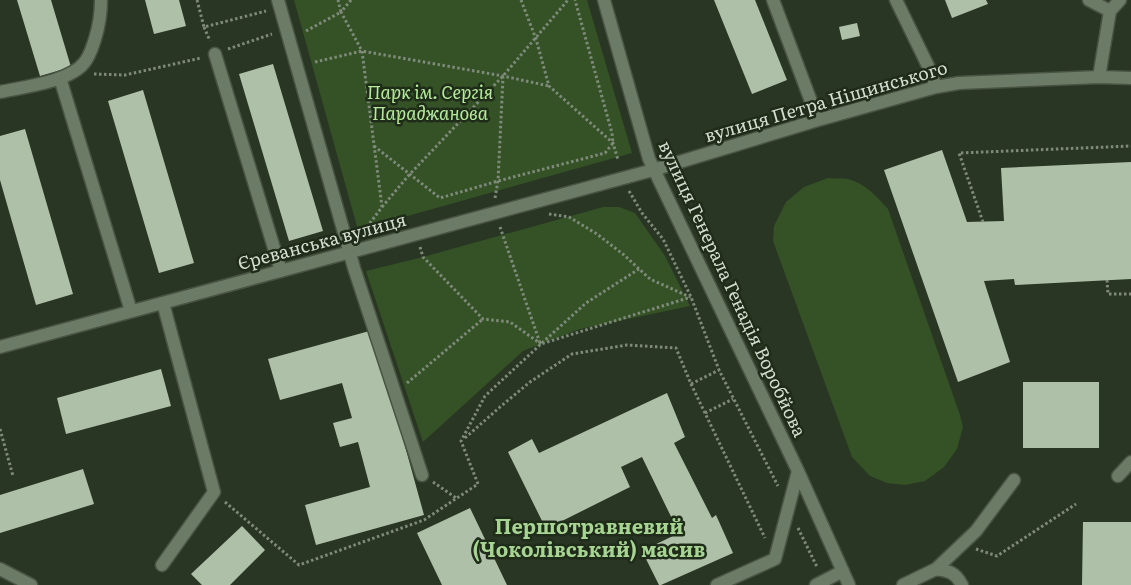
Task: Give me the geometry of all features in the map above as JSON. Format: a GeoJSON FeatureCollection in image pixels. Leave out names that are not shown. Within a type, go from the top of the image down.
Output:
{"type":"FeatureCollection","features":[{"type":"Feature","properties":{"kind":"street"},"geometry":{"type":"LineString","coordinates":[[0,92],[33,86],[60,78],[74,73],[83,65],[90,54],[97,32],[101,0]]}},
{"type":"Feature","properties":{"kind":"street"},"geometry":{"type":"LineString","coordinates":[[278,0],[350,253],[422,475]]}},
{"type":"Feature","properties":{"kind":"street","name":"вулиця Генерала Генадія Воробйова"},"geometry":{"type":"LineString","coordinates":[[604,0],[646,153],[653,170],[798,471],[849,585]]}},
{"type":"Feature","properties":{"kind":"street"},"geometry":{"type":"LineString","coordinates":[[773,0],[818,120]]}},
{"type":"Feature","properties":{"kind":"street"},"geometry":{"type":"LineString","coordinates":[[896,0],[929,68],[936,88]]}},
{"type":"Feature","properties":{"kind":"street"},"geometry":{"type":"LineString","coordinates":[[1089,0],[1110,11]]}},
{"type":"Feature","properties":{"kind":"street"},"geometry":{"type":"LineString","coordinates":[[1099,78],[1110,11],[1120,0]]}},
{"type":"Feature","properties":{"kind":"street"},"geometry":{"type":"LineString","coordinates":[[215,54],[281,271]]}},
{"type":"Feature","properties":{"kind":"street"},"geometry":{"type":"LineString","coordinates":[[60,78],[131,311]]}},
{"type":"Feature","properties":{"kind":"street","name":"вулиця Петра Ніщинського"},"geometry":{"type":"LineString","coordinates":[[653,170],[818,120],[959,83],[1131,78]]}},
{"type":"Feature","properties":{"kind":"street","name":"Єреванська вулиця"},"geometry":{"type":"LineString","coordinates":[[1,344],[163,303],[653,170]]}},
{"type":"Feature","properties":{"kind":"street"},"geometry":{"type":"LineString","coordinates":[[162,565],[214,492],[163,303]]}},
{"type":"Feature","properties":{"kind":"street"},"geometry":{"type":"LineString","coordinates":[[1118,476],[1131,462]]}},
{"type":"Feature","properties":{"kind":"street"},"geometry":{"type":"LineString","coordinates":[[717,585],[775,559],[798,471]]}},
{"type":"Feature","properties":{"kind":"street"},"geometry":{"type":"LineString","coordinates":[[903,585],[936,569],[976,530],[1014,480]]}},
{"type":"Feature","properties":{"kind":"street"},"geometry":{"type":"LineString","coordinates":[[0,569],[31,585]]}},
{"type":"Feature","properties":{"kind":"street"},"geometry":{"type":"LineString","coordinates":[[936,569],[949,571],[958,578],[962,585]]}},
{"type":"Feature","properties":{"kind":"street"},"geometry":{"type":"LineString","coordinates":[[820,583],[843,571]]}},
{"type":"Feature","properties":{"kind":"path"},"geometry":{"type":"LineString","coordinates":[[197,0],[204,27],[268,10]]}},
{"type":"Feature","properties":{"kind":"path"},"geometry":{"type":"LineString","coordinates":[[338,0],[341,12],[362,51],[382,206]]}},
{"type":"Feature","properties":{"kind":"path"},"geometry":{"type":"LineString","coordinates":[[306,31],[341,12],[351,0]]}},
{"type":"Feature","properties":{"kind":"path"},"geometry":{"type":"LineString","coordinates":[[521,0],[536,38],[549,86]]}},
{"type":"Feature","properties":{"kind":"path"},"geometry":{"type":"LineString","coordinates":[[364,231],[382,206],[410,174],[503,76],[568,0]]}},
{"type":"Feature","properties":{"kind":"path"},"geometry":{"type":"LineString","coordinates":[[575,0],[618,160]]}},
{"type":"Feature","properties":{"kind":"path"},"geometry":{"type":"LineString","coordinates":[[74,73],[125,75],[198,60],[274,34]]}},
{"type":"Feature","properties":{"kind":"path"},"geometry":{"type":"LineString","coordinates":[[315,62],[362,51],[549,86],[613,143]]}},
{"type":"Feature","properties":{"kind":"path"},"geometry":{"type":"LineString","coordinates":[[498,181],[503,76]]}},
{"type":"Feature","properties":{"kind":"path"},"geometry":{"type":"LineString","coordinates":[[374,146],[440,198],[605,153],[613,143]]}},
{"type":"Feature","properties":{"kind":"path"},"geometry":{"type":"LineString","coordinates":[[983,222],[959,153],[1131,146]]}},
{"type":"Feature","properties":{"kind":"path"},"geometry":{"type":"LineString","coordinates":[[629,191],[642,213],[663,239],[691,297],[719,370],[789,508],[820,583]]}},
{"type":"Feature","properties":{"kind":"path"},"geometry":{"type":"LineString","coordinates":[[547,214],[570,217],[597,234],[650,279],[691,297]]}},
{"type":"Feature","properties":{"kind":"path"},"geometry":{"type":"LineString","coordinates":[[500,227],[541,344]]}},
{"type":"Feature","properties":{"kind":"path"},"geometry":{"type":"LineString","coordinates":[[423,257],[483,319],[510,322],[541,344]]}},
{"type":"Feature","properties":{"kind":"path"},"geometry":{"type":"LineString","coordinates":[[214,492],[299,565],[424,520],[478,484],[461,441],[485,396],[586,303],[613,287],[638,268]]}},
{"type":"Feature","properties":{"kind":"path"},"geometry":{"type":"LineString","coordinates":[[1107,280],[1108,294],[1131,294]]}},
{"type":"Feature","properties":{"kind":"path"},"geometry":{"type":"LineString","coordinates":[[541,344],[691,297]]}},
{"type":"Feature","properties":{"kind":"path"},"geometry":{"type":"LineString","coordinates":[[395,394],[483,319]]}},
{"type":"Feature","properties":{"kind":"path"},"geometry":{"type":"LineString","coordinates":[[461,441],[530,382],[572,354],[627,345],[676,348],[691,384],[775,559]]}},
{"type":"Feature","properties":{"kind":"path"},"geometry":{"type":"LineString","coordinates":[[691,384],[719,370]]}},
{"type":"Feature","properties":{"kind":"path"},"geometry":{"type":"LineString","coordinates":[[705,413],[733,399]]}},
{"type":"Feature","properties":{"kind":"path"},"geometry":{"type":"LineString","coordinates":[[0,429],[13,476]]}},
{"type":"Feature","properties":{"kind":"path"},"geometry":{"type":"LineString","coordinates":[[422,475],[456,498]]}},
{"type":"Feature","properties":{"kind":"path"},"geometry":{"type":"LineString","coordinates":[[976,549],[997,556],[1076,504]]}},
{"type":"Feature","properties":{"kind":"green space","name":"Парк ім. Сергія Параджанова"},"geometry":{"type":"Polygon","coordinates":[[[294,0],[587,0],[632,153],[358,230],[294,0]]]}},
{"type":"Feature","properties":{"kind":"green space"},"geometry":{"type":"Polygon","coordinates":[[[828,178],[848,179],[860,184],[888,209],[960,415],[963,427],[957,449],[944,467],[925,481],[905,485],[887,483],[870,476],[852,457],[773,241],[774,226],[786,202],[804,187],[828,178]]]}},
{"type":"Feature","properties":{"kind":"green space"},"geometry":{"type":"Polygon","coordinates":[[[603,207],[619,207],[635,213],[665,256],[690,306],[580,329],[523,351],[423,442],[366,271],[603,207]]]}},
{"type":"Feature","properties":{"kind":"building"},"geometry":{"type":"Polygon","coordinates":[[[17,0],[51,0],[71,67],[40,76],[17,0]]]}},
{"type":"Feature","properties":{"kind":"building"},"geometry":{"type":"Polygon","coordinates":[[[145,0],[179,0],[186,26],[154,34],[145,0]]]}},
{"type":"Feature","properties":{"kind":"building"},"geometry":{"type":"Polygon","coordinates":[[[714,0],[755,0],[787,80],[752,94],[714,0]]]}},
{"type":"Feature","properties":{"kind":"building"},"geometry":{"type":"Polygon","coordinates":[[[945,0],[986,0],[988,4],[952,18],[945,0]]]}},
{"type":"Feature","properties":{"kind":"building"},"geometry":{"type":"Polygon","coordinates":[[[857,23],[860,36],[842,40],[839,27],[857,23]]]}},
{"type":"Feature","properties":{"kind":"building"},"geometry":{"type":"Polygon","coordinates":[[[273,64],[323,231],[289,241],[239,74],[273,64]]]}},
{"type":"Feature","properties":{"kind":"building"},"geometry":{"type":"Polygon","coordinates":[[[143,90],[194,263],[159,273],[108,101],[143,90]]]}},
{"type":"Feature","properties":{"kind":"building"},"geometry":{"type":"Polygon","coordinates":[[[25,129],[73,294],[36,305],[0,180],[0,136],[25,129]]]}},
{"type":"Feature","properties":{"kind":"building"},"geometry":{"type":"Polygon","coordinates":[[[942,150],[967,222],[1004,221],[1001,168],[1131,162],[1131,279],[1015,285],[1014,279],[984,281],[1010,362],[958,382],[884,170],[942,150]]]}},
{"type":"Feature","properties":{"kind":"building"},"geometry":{"type":"Polygon","coordinates":[[[373,330],[424,515],[316,545],[305,505],[370,487],[358,442],[340,447],[333,423],[352,418],[342,383],[280,400],[268,359],[373,330]]]}},
{"type":"Feature","properties":{"kind":"building"},"geometry":{"type":"Polygon","coordinates":[[[161,369],[171,406],[66,434],[57,398],[161,369]]]}},
{"type":"Feature","properties":{"kind":"building"},"geometry":{"type":"Polygon","coordinates":[[[1023,382],[1099,382],[1099,448],[1023,448],[1023,382]]]}},
{"type":"Feature","properties":{"kind":"building"},"geometry":{"type":"Polygon","coordinates":[[[667,393],[685,437],[674,443],[712,518],[716,515],[733,553],[659,585],[642,551],[679,533],[642,457],[621,467],[630,487],[546,529],[508,452],[532,439],[539,453],[667,393]]]}},
{"type":"Feature","properties":{"kind":"building"},"geometry":{"type":"Polygon","coordinates":[[[83,469],[94,504],[0,533],[0,495],[83,469]]]}},
{"type":"Feature","properties":{"kind":"building"},"geometry":{"type":"Polygon","coordinates":[[[470,508],[507,585],[442,585],[417,533],[470,508]]]}},
{"type":"Feature","properties":{"kind":"building"},"geometry":{"type":"Polygon","coordinates":[[[1083,522],[1131,522],[1131,585],[1082,585],[1083,522]]]}},
{"type":"Feature","properties":{"kind":"building"},"geometry":{"type":"Polygon","coordinates":[[[242,526],[265,550],[230,585],[202,585],[191,574],[242,526]]]}},
{"type":"Feature","properties":{"kind":"district","name":"Першотравневий (Чоколівський) масив"},"geometry":{"type":"Point","coordinates":[589,538]}}]}
